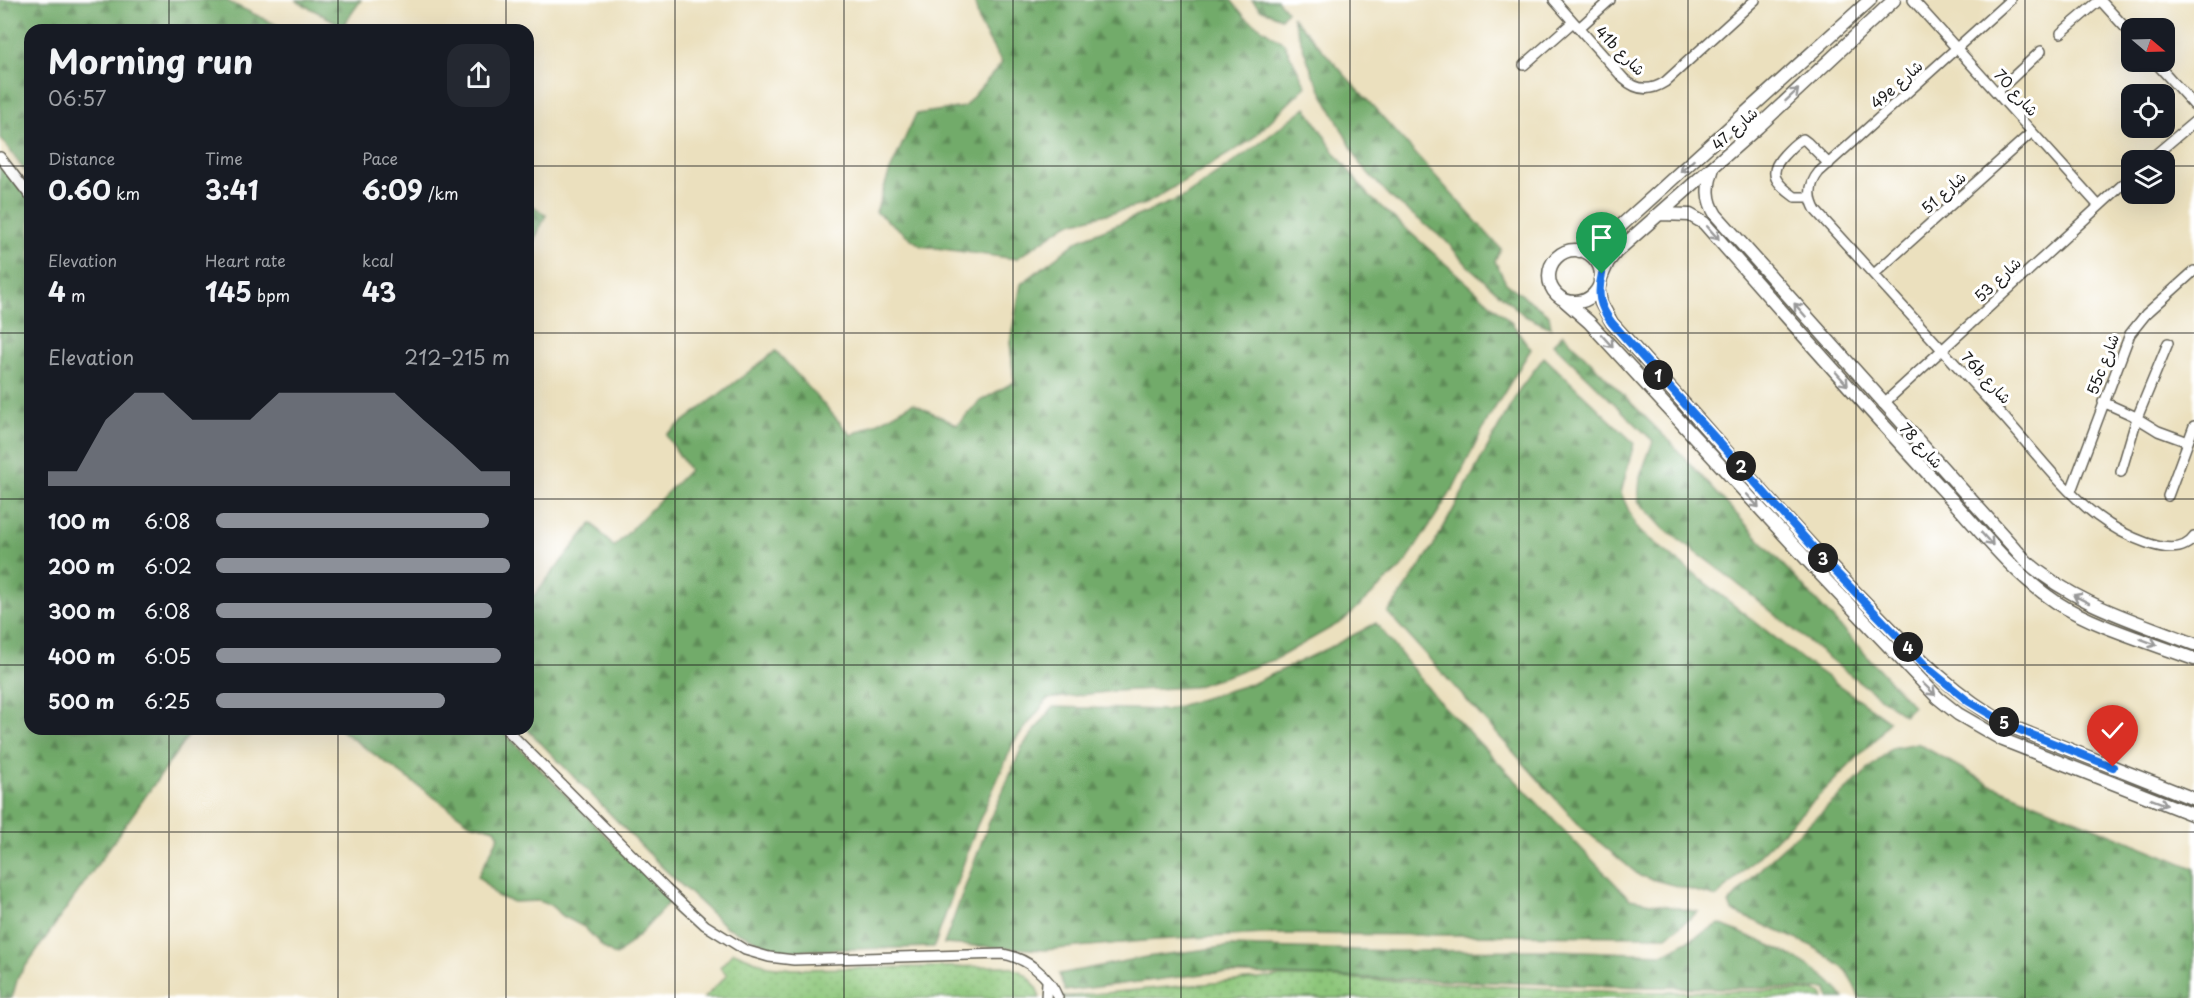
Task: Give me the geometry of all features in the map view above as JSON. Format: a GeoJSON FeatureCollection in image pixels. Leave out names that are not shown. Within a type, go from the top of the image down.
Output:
{"type":"FeatureCollection","features":[{"type":"Feature","properties":{"kind":"street"},"geometry":{"type":"LineString","coordinates":[[1554,0],[1576,25]]}},
{"type":"Feature","properties":{"kind":"street"},"geometry":{"type":"LineString","coordinates":[[1524,65],[1610,0]]}},
{"type":"Feature","properties":{"kind":"street","name":"41b شارع"},"geometry":{"type":"LineString","coordinates":[[1576,25],[1629,83],[1641,88],[1654,88],[1665,82],[1755,0]]}},
{"type":"Feature","properties":{"kind":"street","name":"شارع 47"},"geometry":{"type":"LineString","coordinates":[[1580,251],[1603,242],[1870,0]]}},
{"type":"Feature","properties":{"kind":"street","name":"شارع 47"},"geometry":{"type":"LineString","coordinates":[[1599,284],[1608,262],[1616,252],[1713,168],[1894,0]]}},
{"type":"Feature","properties":{"kind":"street","name":"شارع 70"},"geometry":{"type":"LineString","coordinates":[[1913,0],[2098,205]]}},
{"type":"Feature","properties":{"kind":"street","name":"49e شارع"},"geometry":{"type":"LineString","coordinates":[[1810,196],[1813,181],[1829,164],[2010,0]]}},
{"type":"Feature","properties":{"kind":"street"},"geometry":{"type":"LineString","coordinates":[[2061,33],[2100,0],[2121,23]]}},
{"type":"Feature","properties":{"kind":"street"},"geometry":{"type":"LineString","coordinates":[[1997,92],[2041,51]]}},
{"type":"Feature","properties":{"kind":"street"},"geometry":{"type":"LineString","coordinates":[[2164,72],[2194,105]]}},
{"type":"Feature","properties":{"kind":"street"},"geometry":{"type":"LineString","coordinates":[[2161,150],[2194,122]]}},
{"type":"Feature","properties":{"kind":"street","name":"شارع 51"},"geometry":{"type":"LineString","coordinates":[[1874,274],[2031,132]]}},
{"type":"Feature","properties":{"kind":"street"},"geometry":{"type":"LineString","coordinates":[[1810,196],[1795,197],[1776,179],[1774,173],[1777,163],[1798,141],[1803,140],[1808,142],[1829,164]]}},
{"type":"Feature","properties":{"kind":"street"},"geometry":{"type":"LineString","coordinates":[[0,157],[24,188]]}},
{"type":"Feature","properties":{"kind":"street","name":"شارع 78"},"geometry":{"type":"LineString","coordinates":[[1713,168],[1707,194],[1716,215],[1883,404],[2031,566],[2068,592],[2098,607],[2194,644]]}},
{"type":"Feature","properties":{"kind":"street","name":"شارع 53"},"geometry":{"type":"LineString","coordinates":[[1883,404],[2121,185]]}},
{"type":"Feature","properties":{"kind":"street","name":"76b شارع"},"geometry":{"type":"LineString","coordinates":[[1810,196],[1816,211],[2088,508],[2111,526],[2138,539],[2166,548],[2183,547],[2194,537]]}},
{"type":"Feature","properties":{"kind":"street","name":"شارع 78"},"geometry":{"type":"LineString","coordinates":[[1661,214],[1690,214],[1704,223],[2011,564],[2046,595],[2080,615],[2194,659]]}},
{"type":"Feature","properties":{"kind":"street"},"geometry":{"type":"LineString","coordinates":[[2194,799],[2010,726],[1968,701],[1943,681],[1830,566],[1612,323],[1601,303],[1598,264],[1590,255],[1572,250],[1558,256],[1550,269],[1549,277],[1553,291],[1589,322],[1821,575],[1938,698],[1966,719],[2003,740],[2194,815]]}},
{"type":"Feature","properties":{"kind":"street","name":"55c شارع"},"geometry":{"type":"LineString","coordinates":[[2071,491],[2122,350],[2134,327],[2194,271]]}},
{"type":"Feature","properties":{"kind":"street"},"geometry":{"type":"LineString","coordinates":[[1565,301],[1580,302],[1588,299],[1599,284]]}},
{"type":"Feature","properties":{"kind":"street"},"geometry":{"type":"LineString","coordinates":[[2121,472],[2137,418],[2168,343]]}},
{"type":"Feature","properties":{"kind":"street"},"geometry":{"type":"LineString","coordinates":[[2103,402],[2158,431],[2188,442]]}},
{"type":"Feature","properties":{"kind":"street"},"geometry":{"type":"LineString","coordinates":[[2168,496],[2194,426]]}},
{"type":"Feature","properties":{"kind":"street"},"geometry":{"type":"LineString","coordinates":[[1887,428],[1897,432],[1914,448],[1918,448],[1920,444]]}},
{"type":"Feature","properties":{"kind":"street"},"geometry":{"type":"LineString","coordinates":[[1944,491],[1947,486],[1952,488],[1982,519],[1993,525]]}},
{"type":"Feature","properties":{"kind":"street"},"geometry":{"type":"LineString","coordinates":[[512,735],[679,902],[712,930],[745,950],[769,957],[794,960],[1003,954],[1027,962],[1047,982],[1058,998]]}},
{"type":"Feature","properties":{"kind":"street"},"geometry":{"type":"LineString","coordinates":[[1046,998],[1047,982]]}},
{"type":"Feature","properties":{"kind":"green space"},"geometry":{"type":"Polygon","coordinates":[[[0,0],[225,0],[275,24],[24,24],[24,170],[0,137],[0,0]]]}},
{"type":"Feature","properties":{"kind":"green space"},"geometry":{"type":"Polygon","coordinates":[[[295,0],[361,0],[344,24],[339,24],[295,0]]]}},
{"type":"Feature","properties":{"kind":"green space"},"geometry":{"type":"Polygon","coordinates":[[[974,0],[1231,0],[1245,17],[1284,43],[1306,86],[1250,141],[1146,204],[1067,224],[1016,259],[921,246],[876,212],[889,173],[916,114],[964,107],[1002,63],[980,25],[974,0]]]}},
{"type":"Feature","properties":{"kind":"green space"},"geometry":{"type":"Polygon","coordinates":[[[1252,0],[1277,0],[1287,11],[1281,18],[1260,9],[1252,0]]]}},
{"type":"Feature","properties":{"kind":"green space"},"geometry":{"type":"Polygon","coordinates":[[[1292,16],[1501,249],[1495,261],[1506,283],[1549,315],[1551,328],[1525,316],[1468,266],[1446,241],[1389,196],[1360,164],[1313,75],[1292,16]]]}},
{"type":"Feature","properties":{"kind":"green space"},"geometry":{"type":"Polygon","coordinates":[[[1306,107],[1335,153],[1368,195],[1511,322],[1531,349],[1488,419],[1453,489],[1404,565],[1343,621],[1276,659],[1194,687],[1115,691],[1048,699],[1014,742],[976,828],[934,947],[781,951],[726,927],[663,868],[533,735],[534,595],[592,523],[614,547],[689,470],[666,435],[776,351],[851,435],[913,403],[957,425],[980,401],[1014,382],[1010,342],[1021,284],[1079,240],[1183,197],[1255,147],[1306,107]]]}},
{"type":"Feature","properties":{"kind":"green space"},"geometry":{"type":"Polygon","coordinates":[[[0,161],[24,192],[24,735],[189,735],[18,977],[12,998],[0,998],[0,161]]]}},
{"type":"Feature","properties":{"kind":"green space"},"geometry":{"type":"Polygon","coordinates":[[[534,206],[546,215],[534,241],[534,206]]]}},
{"type":"Feature","properties":{"kind":"green space"},"geometry":{"type":"Polygon","coordinates":[[[1563,334],[1670,442],[1913,706],[1904,715],[1841,668],[1724,573],[1664,529],[1638,501],[1640,477],[1653,441],[1553,344],[1563,334]]]}},
{"type":"Feature","properties":{"kind":"green space"},"geometry":{"type":"Polygon","coordinates":[[[1544,357],[1634,443],[1621,493],[1637,529],[1802,659],[1889,721],[1878,737],[1717,897],[1640,876],[1581,827],[1388,613],[1431,550],[1519,390],[1544,357]]]}},
{"type":"Feature","properties":{"kind":"green space"},"geometry":{"type":"Polygon","coordinates":[[[1376,623],[1436,698],[1630,899],[1698,912],[1667,936],[1264,934],[1155,940],[1045,950],[944,944],[988,825],[1022,747],[1053,707],[1166,710],[1256,682],[1376,623]]]}},
{"type":"Feature","properties":{"kind":"green space"},"geometry":{"type":"Polygon","coordinates":[[[347,735],[507,735],[670,901],[616,956],[604,948],[584,927],[563,916],[550,905],[539,901],[513,902],[497,896],[478,876],[499,836],[495,829],[470,823],[347,735]]]}},
{"type":"Feature","properties":{"kind":"green space"},"geometry":{"type":"Polygon","coordinates":[[[1917,743],[1989,784],[2194,868],[2194,998],[1860,998],[1847,971],[1812,946],[1732,911],[1729,903],[1765,864],[1892,748],[1917,743]]]}},
{"type":"Feature","properties":{"kind":"green space"},"geometry":{"type":"Polygon","coordinates":[[[1719,924],[1804,963],[1833,985],[1844,998],[1829,998],[1827,989],[1644,987],[1212,973],[1065,991],[1059,974],[1146,957],[1230,946],[1395,951],[1553,950],[1663,954],[1719,924]]]}},
{"type":"Feature","properties":{"kind":"green space"},"geometry":{"type":"Polygon","coordinates":[[[734,952],[768,966],[793,969],[1004,966],[1027,976],[1035,985],[1040,998],[704,998],[727,975],[720,967],[734,952]]]}},
{"type":"Feature","properties":{"kind":"green space"},"geometry":{"type":"Polygon","coordinates":[[[1279,977],[1619,992],[1815,991],[1822,994],[1824,998],[1050,998],[1279,977]]]}},
{"type":"Feature","properties":{"kind":"route"},"geometry":{"type":"LineString","coordinates":[[1602,274],[1598,288],[1599,296],[1612,323],[1830,566],[1930,670],[1968,701],[2010,726],[2113,767]]}}]}
